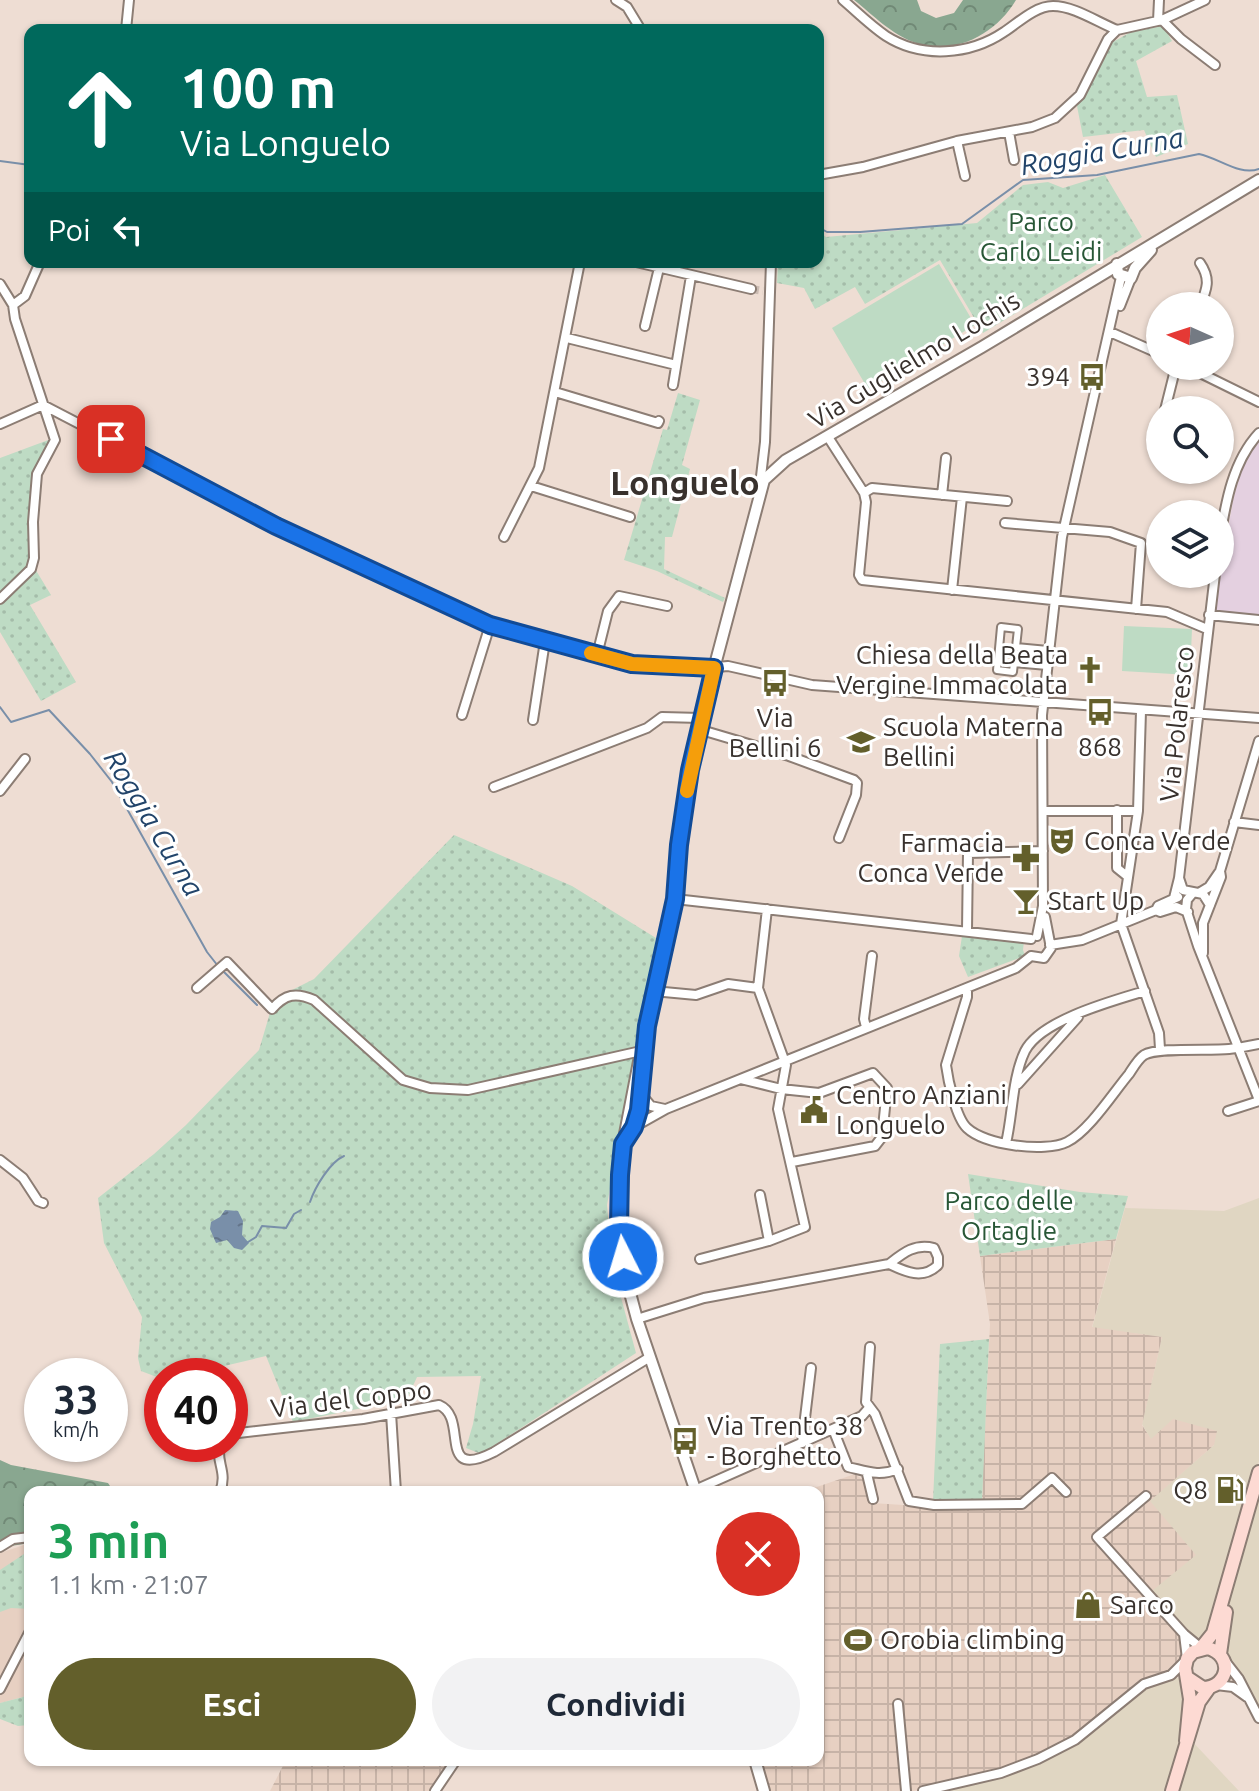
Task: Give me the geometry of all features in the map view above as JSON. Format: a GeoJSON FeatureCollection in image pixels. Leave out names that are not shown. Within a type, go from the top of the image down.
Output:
{"type":"FeatureCollection","features":[{"type":"Feature","properties":{"kind":"main road"},"geometry":{"type":"LineString","coordinates":[[1186,1741],[1190,1699],[1185,1668],[1187,1659],[1213,1633],[1259,1472]]}},
{"type":"Feature","properties":{"kind":"main road"},"geometry":{"type":"LineString","coordinates":[[1172,1791],[1199,1702],[1223,1679],[1226,1670],[1222,1657],[1230,1581]]}},
{"type":"Feature","properties":{"kind":"main road"},"geometry":{"type":"LineString","coordinates":[[1201,1648],[1215,1650],[1222,1657]]}},
{"type":"Feature","properties":{"kind":"main road"},"geometry":{"type":"LineString","coordinates":[[1188,1678],[1197,1686],[1212,1687]]}},
{"type":"Feature","properties":{"kind":"street"},"geometry":{"type":"LineString","coordinates":[[127,24],[129,0]]}},
{"type":"Feature","properties":{"kind":"street"},"geometry":{"type":"LineString","coordinates":[[616,0],[627,7],[637,24]]}},
{"type":"Feature","properties":{"kind":"street"},"geometry":{"type":"LineString","coordinates":[[843,0],[888,37],[931,51],[963,51],[995,38],[1048,6],[1075,12],[1117,30]]}},
{"type":"Feature","properties":{"kind":"street"},"geometry":{"type":"LineString","coordinates":[[1159,0],[1160,20],[1215,65]]}},
{"type":"Feature","properties":{"kind":"street"},"geometry":{"type":"LineString","coordinates":[[824,174],[1043,123],[1066,109],[1080,95],[1108,39],[1117,30],[1160,20],[1205,0]]}},
{"type":"Feature","properties":{"kind":"street"},"geometry":{"type":"LineString","coordinates":[[1009,132],[1014,160]]}},
{"type":"Feature","properties":{"kind":"street"},"geometry":{"type":"LineString","coordinates":[[957,141],[965,176]]}},
{"type":"Feature","properties":{"kind":"street","name":"Via Guglielmo Lochis"},"geometry":{"type":"LineString","coordinates":[[759,495],[768,475],[786,460],[1103,274],[1125,270],[1157,242],[1259,180]]}},
{"type":"Feature","properties":{"kind":"street"},"geometry":{"type":"LineString","coordinates":[[1200,263],[1207,274],[1206,292]]}},
{"type":"Feature","properties":{"kind":"street"},"geometry":{"type":"LineString","coordinates":[[13,305],[25,296],[37,268]]}},
{"type":"Feature","properties":{"kind":"street"},"geometry":{"type":"LineString","coordinates":[[504,537],[539,468],[579,268]]}},
{"type":"Feature","properties":{"kind":"street"},"geometry":{"type":"LineString","coordinates":[[645,326],[659,268],[751,289]]}},
{"type":"Feature","properties":{"kind":"street"},"geometry":{"type":"LineString","coordinates":[[666,1109],[651,1106],[642,1095],[639,1088],[641,1051],[675,899],[682,818],[700,724],[759,495],[765,442],[766,292],[770,268]]}},
{"type":"Feature","properties":{"kind":"street"},"geometry":{"type":"LineString","coordinates":[[1031,956],[1028,947],[1041,926],[1043,906],[1043,703],[1064,527],[1125,270]]}},
{"type":"Feature","properties":{"kind":"street"},"geometry":{"type":"LineString","coordinates":[[673,385],[691,276]]}},
{"type":"Feature","properties":{"kind":"street"},"geometry":{"type":"LineString","coordinates":[[0,284],[13,305],[55,440],[37,474],[31,569],[0,599]]}},
{"type":"Feature","properties":{"kind":"street"},"geometry":{"type":"LineString","coordinates":[[1111,328],[1146,347]]}},
{"type":"Feature","properties":{"kind":"street"},"geometry":{"type":"LineString","coordinates":[[567,338],[676,365]]}},
{"type":"Feature","properties":{"kind":"street"},"geometry":{"type":"LineString","coordinates":[[1214,380],[1259,402]]}},
{"type":"Feature","properties":{"kind":"street"},"geometry":{"type":"LineString","coordinates":[[555,392],[658,422]]}},
{"type":"Feature","properties":{"kind":"street"},"geometry":{"type":"LineString","coordinates":[[0,424],[43,405]]}},
{"type":"Feature","properties":{"kind":"street"},"geometry":{"type":"LineString","coordinates":[[43,405],[290,532],[490,625],[597,655],[632,664],[728,666],[812,685],[1259,718]]}},
{"type":"Feature","properties":{"kind":"street"},"geometry":{"type":"LineString","coordinates":[[1226,500],[1241,458],[1259,433]]}},
{"type":"Feature","properties":{"kind":"street"},"geometry":{"type":"LineString","coordinates":[[828,437],[864,493],[860,579],[1167,612],[1207,629]]}},
{"type":"Feature","properties":{"kind":"street"},"geometry":{"type":"LineString","coordinates":[[765,442],[767,462],[773,465],[786,460]]}},
{"type":"Feature","properties":{"kind":"street"},"geometry":{"type":"LineString","coordinates":[[942,495],[946,458]]}},
{"type":"Feature","properties":{"kind":"street"},"geometry":{"type":"LineString","coordinates":[[531,486],[630,517]]}},
{"type":"Feature","properties":{"kind":"street"},"geometry":{"type":"LineString","coordinates":[[864,493],[872,488],[1007,501]]}},
{"type":"Feature","properties":{"kind":"street"},"geometry":{"type":"LineString","coordinates":[[952,590],[962,497]]}},
{"type":"Feature","properties":{"kind":"street"},"geometry":{"type":"LineString","coordinates":[[1005,523],[1110,532],[1141,543],[1136,609]]}},
{"type":"Feature","properties":{"kind":"street","name":"Via Polaresco"},"geometry":{"type":"LineString","coordinates":[[1174,898],[1179,878],[1213,588]]}},
{"type":"Feature","properties":{"kind":"street"},"geometry":{"type":"LineString","coordinates":[[597,655],[608,611],[619,596],[667,606]]}},
{"type":"Feature","properties":{"kind":"street"},"geometry":{"type":"LineString","coordinates":[[1209,615],[1259,620]]}},
{"type":"Feature","properties":{"kind":"street"},"geometry":{"type":"LineString","coordinates":[[462,715],[490,625]]}},
{"type":"Feature","properties":{"kind":"street"},"geometry":{"type":"LineString","coordinates":[[1047,666],[1014,663],[1013,672],[997,670],[1001,627],[1018,629],[1016,647],[1048,650]]}},
{"type":"Feature","properties":{"kind":"street"},"geometry":{"type":"LineString","coordinates":[[533,720],[545,641]]}},
{"type":"Feature","properties":{"kind":"street"},"geometry":{"type":"LineString","coordinates":[[1141,711],[1138,811],[1121,924],[1159,1033],[1160,1049]]}},
{"type":"Feature","properties":{"kind":"street"},"geometry":{"type":"LineString","coordinates":[[494,787],[647,728],[662,717],[700,724],[857,783],[856,795],[839,838]]}},
{"type":"Feature","properties":{"kind":"street"},"geometry":{"type":"LineString","coordinates":[[675,899],[967,930],[1049,942],[1082,940],[1156,910],[1174,898],[1209,887],[1220,871],[1234,822],[1254,778],[1259,741]]}},
{"type":"Feature","properties":{"kind":"street"},"geometry":{"type":"LineString","coordinates":[[0,791],[25,759]]}},
{"type":"Feature","properties":{"kind":"street"},"geometry":{"type":"LineString","coordinates":[[1117,810],[1117,868],[1127,876]]}},
{"type":"Feature","properties":{"kind":"street"},"geometry":{"type":"LineString","coordinates":[[1044,811],[1138,811]]}},
{"type":"Feature","properties":{"kind":"street"},"geometry":{"type":"LineString","coordinates":[[1234,822],[1259,825]]}},
{"type":"Feature","properties":{"kind":"street"},"geometry":{"type":"LineString","coordinates":[[967,930],[968,853],[1043,851]]}},
{"type":"Feature","properties":{"kind":"street"},"geometry":{"type":"LineString","coordinates":[[1203,953],[1202,930],[1221,877],[1220,871]]}},
{"type":"Feature","properties":{"kind":"street"},"geometry":{"type":"LineString","coordinates":[[1179,878],[1183,890],[1206,896],[1209,909]]}},
{"type":"Feature","properties":{"kind":"street"},"geometry":{"type":"LineString","coordinates":[[1196,893],[1187,900],[1189,913],[1259,1100],[1228,1111]]}},
{"type":"Feature","properties":{"kind":"street"},"geometry":{"type":"LineString","coordinates":[[634,1127],[666,1109],[1016,968],[1031,956],[1044,958],[1049,954],[1049,942],[1043,906]]}},
{"type":"Feature","properties":{"kind":"street"},"geometry":{"type":"LineString","coordinates":[[1156,910],[1160,912],[1176,907],[1199,917],[1209,909]]}},
{"type":"Feature","properties":{"kind":"street"},"geometry":{"type":"LineString","coordinates":[[700,1259],[769,1241],[805,1227],[778,1109],[786,1065],[758,988],[767,909]]}},
{"type":"Feature","properties":{"kind":"street"},"geometry":{"type":"LineString","coordinates":[[866,1027],[864,1019],[872,956]]}},
{"type":"Feature","properties":{"kind":"street"},"geometry":{"type":"LineString","coordinates":[[197,988],[227,962],[272,1009],[288,995],[301,994],[314,1000],[403,1080],[430,1088],[468,1090],[641,1051]]}},
{"type":"Feature","properties":{"kind":"street"},"geometry":{"type":"LineString","coordinates":[[664,992],[696,995],[728,984],[758,988]]}},
{"type":"Feature","properties":{"kind":"street"},"geometry":{"type":"LineString","coordinates":[[967,988],[946,1065],[947,1074],[960,1119],[967,1128],[991,1140],[1006,1143],[1049,1147],[1068,1141],[1082,1130],[1144,1055],[1160,1049],[1171,1052],[1259,1044]]}},
{"type":"Feature","properties":{"kind":"street"},"geometry":{"type":"LineString","coordinates":[[1006,1143],[1016,1086],[1025,1052],[1032,1041],[1046,1030],[1082,1013],[1145,991]]}},
{"type":"Feature","properties":{"kind":"street"},"geometry":{"type":"LineString","coordinates":[[1016,1086],[1082,1013]]}},
{"type":"Feature","properties":{"kind":"street"},"geometry":{"type":"LineString","coordinates":[[623,1144],[634,1127],[642,1095],[647,1026]]}},
{"type":"Feature","properties":{"kind":"street"},"geometry":{"type":"LineString","coordinates":[[639,1070],[623,1144],[619,1227],[626,1278],[637,1319],[693,1486]]}},
{"type":"Feature","properties":{"kind":"street"},"geometry":{"type":"LineString","coordinates":[[741,1079],[781,1089],[819,1093],[873,1073],[887,1088],[882,1137],[875,1146],[792,1162]]}},
{"type":"Feature","properties":{"kind":"street"},"geometry":{"type":"LineString","coordinates":[[0,1160],[23,1178],[38,1201],[43,1203]]}},
{"type":"Feature","properties":{"kind":"street"},"geometry":{"type":"LineString","coordinates":[[760,1195],[769,1241]]}},
{"type":"Feature","properties":{"kind":"street"},"geometry":{"type":"LineString","coordinates":[[637,1319],[704,1298],[889,1264],[908,1249],[934,1248],[938,1257],[938,1265],[931,1272],[911,1275],[889,1264]]}},
{"type":"Feature","properties":{"kind":"street"},"geometry":{"type":"LineString","coordinates":[[870,1347],[866,1402],[875,1414],[908,1498],[916,1504],[1022,1504],[1052,1478],[1066,1492]]}},
{"type":"Feature","properties":{"kind":"street","name":"Via del Coppo"},"geometry":{"type":"LineString","coordinates":[[248,1432],[363,1419],[421,1407],[444,1407],[452,1417],[457,1452],[465,1460],[479,1460],[650,1357]]}},
{"type":"Feature","properties":{"kind":"street"},"geometry":{"type":"LineString","coordinates":[[802,1443],[811,1368]]}},
{"type":"Feature","properties":{"kind":"street"},"geometry":{"type":"LineString","coordinates":[[706,1486],[862,1416],[869,1408]]}},
{"type":"Feature","properties":{"kind":"street"},"geometry":{"type":"LineString","coordinates":[[391,1413],[396,1486]]}},
{"type":"Feature","properties":{"kind":"street"},"geometry":{"type":"LineString","coordinates":[[833,1429],[848,1467],[867,1474],[889,1473],[898,1469]]}},
{"type":"Feature","properties":{"kind":"street"},"geometry":{"type":"LineString","coordinates":[[220,1462],[224,1476],[222,1486]]}},
{"type":"Feature","properties":{"kind":"street"},"geometry":{"type":"LineString","coordinates":[[867,1474],[873,1499]]}},
{"type":"Feature","properties":{"kind":"street"},"geometry":{"type":"LineString","coordinates":[[1146,1496],[1097,1537],[1184,1634],[1201,1648]]}},
{"type":"Feature","properties":{"kind":"street"},"geometry":{"type":"LineString","coordinates":[[0,1547],[13,1539],[24,1538]]}},
{"type":"Feature","properties":{"kind":"street"},"geometry":{"type":"LineString","coordinates":[[923,1791],[1001,1773],[1075,1740],[1144,1684],[1171,1675],[1187,1659],[1184,1634]]}},
{"type":"Feature","properties":{"kind":"street"},"geometry":{"type":"LineString","coordinates":[[0,1689],[24,1643]]}},
{"type":"Feature","properties":{"kind":"street"},"geometry":{"type":"LineString","coordinates":[[1222,1657],[1239,1679],[1259,1718]]}},
{"type":"Feature","properties":{"kind":"street"},"geometry":{"type":"LineString","coordinates":[[1171,1675],[1188,1678]]}},
{"type":"Feature","properties":{"kind":"street"},"geometry":{"type":"LineString","coordinates":[[1212,1687],[1233,1687],[1248,1697]]}},
{"type":"Feature","properties":{"kind":"street"},"geometry":{"type":"LineString","coordinates":[[898,1704],[906,1791]]}},
{"type":"Feature","properties":{"kind":"street"},"geometry":{"type":"LineString","coordinates":[[435,1791],[452,1766]]}},
{"type":"Feature","properties":{"kind":"street"},"geometry":{"type":"LineString","coordinates":[[757,1766],[764,1791]]}},
{"type":"Feature","properties":{"kind":"shaded area"},"geometry":{"type":"Polygon","coordinates":[[[1259,442],[1259,616],[1214,611],[1218,588],[1234,588],[1233,500],[1243,464],[1259,442]]]}},
{"type":"Feature","properties":{"kind":"shaded area"},"geometry":{"type":"Polygon","coordinates":[[[1259,1198],[1259,1461],[1227,1580],[1210,1631],[1200,1643],[1151,1592],[1149,1501],[1214,1445],[1151,1440],[1142,1424],[1162,1337],[1092,1328],[1125,1208],[1224,1211],[1259,1198]]]}},
{"type":"Feature","properties":{"kind":"shaded area"},"geometry":{"type":"Polygon","coordinates":[[[1116,1239],[1092,1327],[1162,1337],[1142,1425],[1151,1439],[1173,1419],[1217,1431],[1214,1445],[1150,1501],[1196,1555],[1147,1595],[1182,1635],[1184,1657],[1170,1672],[1142,1681],[1074,1737],[1000,1771],[913,1791],[766,1791],[759,1766],[824,1766],[824,1486],[820,1486],[855,1474],[867,1483],[872,1503],[981,1510],[990,1324],[980,1256],[1116,1239]]]}},
{"type":"Feature","properties":{"kind":"shaded area"},"geometry":{"type":"Polygon","coordinates":[[[1259,1479],[1259,1716],[1222,1654],[1232,1582],[1259,1479]]]}},
{"type":"Feature","properties":{"kind":"shaded area"},"geometry":{"type":"Polygon","coordinates":[[[24,1545],[24,1696],[0,1703],[0,1553],[24,1545]]]}},
{"type":"Feature","properties":{"kind":"shaded area"},"geometry":{"type":"Polygon","coordinates":[[[1170,1677],[1186,1679],[1184,1741],[1170,1791],[934,1791],[1145,1686],[1170,1677]]]}},
{"type":"Feature","properties":{"kind":"shaded area"},"geometry":{"type":"Polygon","coordinates":[[[1189,1738],[1239,1791],[1174,1791],[1189,1738]]]}},
{"type":"Feature","properties":{"kind":"shaded area"},"geometry":{"type":"Polygon","coordinates":[[[283,1766],[446,1766],[430,1791],[270,1791],[283,1766]]]}},
{"type":"Feature","properties":{"kind":"green space"},"geometry":{"type":"Polygon","coordinates":[[[854,0],[917,0],[921,11],[936,18],[954,13],[963,0],[1016,0],[986,32],[945,47],[916,43],[899,35],[854,0]]]}},
{"type":"Feature","properties":{"kind":"green space"},"geometry":{"type":"Polygon","coordinates":[[[1163,26],[1172,41],[1136,61],[1147,97],[1177,95],[1188,144],[1156,157],[1144,130],[1083,137],[1077,106],[1111,43],[1131,32],[1163,26]]]}},
{"type":"Feature","properties":{"kind":"green space","name":"Parco Carlo Leidi"},"geometry":{"type":"Polygon","coordinates":[[[1105,175],[1142,237],[983,333],[940,260],[865,304],[855,287],[815,309],[804,288],[777,283],[778,268],[824,268],[824,236],[977,223],[1023,185],[1048,182],[1063,188],[1105,175]]]}},
{"type":"Feature","properties":{"kind":"green space"},"geometry":{"type":"Polygon","coordinates":[[[939,264],[975,325],[868,389],[832,328],[939,264]]]}},
{"type":"Feature","properties":{"kind":"green space"},"geometry":{"type":"Polygon","coordinates":[[[678,393],[700,400],[682,465],[690,469],[672,537],[665,537],[664,569],[725,598],[723,602],[657,571],[624,560],[663,429],[667,430],[678,393]]]}},
{"type":"Feature","properties":{"kind":"green space"},"geometry":{"type":"Polygon","coordinates":[[[51,439],[34,470],[29,559],[51,595],[30,605],[76,682],[41,701],[0,632],[0,458],[51,439]]]}},
{"type":"Feature","properties":{"kind":"green space"},"geometry":{"type":"Polygon","coordinates":[[[1124,626],[1192,629],[1190,675],[1122,671],[1124,626]]]}},
{"type":"Feature","properties":{"kind":"green space"},"geometry":{"type":"Polygon","coordinates":[[[454,835],[572,886],[656,938],[607,1205],[612,1264],[636,1353],[481,1454],[466,1448],[481,1376],[417,1377],[407,1399],[293,1422],[266,1356],[248,1360],[144,1358],[144,1372],[141,1371],[138,1358],[142,1317],[104,1243],[98,1198],[186,1125],[259,1050],[272,1006],[284,994],[314,979],[454,835]]]}},
{"type":"Feature","properties":{"kind":"green space"},"geometry":{"type":"Polygon","coordinates":[[[962,936],[1024,941],[1025,956],[968,977],[959,956],[962,936]]]}},
{"type":"Feature","properties":{"kind":"green space","name":"Parco delle Ortaglie"},"geometry":{"type":"Polygon","coordinates":[[[968,1174],[1080,1192],[1128,1196],[1116,1239],[980,1256],[968,1174]]]}},
{"type":"Feature","properties":{"kind":"green space"},"geometry":{"type":"Polygon","coordinates":[[[989,1339],[982,1502],[933,1501],[940,1344],[989,1339]]]}},
{"type":"Feature","properties":{"kind":"green space"},"geometry":{"type":"Polygon","coordinates":[[[0,1460],[11,1465],[108,1483],[110,1486],[24,1486],[24,1544],[11,1546],[0,1553],[0,1460]]]}},
{"type":"Feature","properties":{"kind":"green space"},"geometry":{"type":"Polygon","coordinates":[[[24,1554],[24,1609],[11,1608],[0,1612],[0,1570],[24,1554]]]}},
{"type":"Feature","properties":{"kind":"green space"},"geometry":{"type":"Polygon","coordinates":[[[23,1697],[24,1725],[0,1719],[0,1703],[23,1697]]]}},
{"type":"Feature","properties":{"kind":"water"},"geometry":{"type":"Polygon","coordinates":[[[225,1210],[238,1211],[243,1221],[242,1235],[249,1243],[242,1250],[234,1248],[227,1240],[216,1243],[210,1229],[211,1222],[225,1210]]]}},
{"type":"Feature","properties":{"kind":"waterway","name":"Roggia Curna"},"geometry":{"type":"LineString","coordinates":[[824,230],[860,232],[962,224],[1023,180],[1097,175],[1199,154],[1236,168],[1259,169]]}},
{"type":"Feature","properties":{"kind":"waterway","name":"Roggia Curna"},"geometry":{"type":"LineString","coordinates":[[0,161],[24,164]]}},
{"type":"Feature","properties":{"kind":"waterway","name":"Roggia Curna"},"geometry":{"type":"LineString","coordinates":[[0,707],[11,722],[49,710],[90,754],[112,782],[207,952],[218,966]]}},
{"type":"Feature","properties":{"kind":"waterway","name":"Roggia Curna"},"geometry":{"type":"LineString","coordinates":[[222,970],[257,1005]]}},
{"type":"Feature","properties":{"kind":"waterway"},"geometry":{"type":"LineString","coordinates":[[310,1202],[324,1176],[344,1156]]}},
{"type":"Feature","properties":{"kind":"waterway"},"geometry":{"type":"LineString","coordinates":[[248,1242],[256,1237],[262,1226],[286,1228],[294,1214],[301,1210]]}},
{"type":"Feature","properties":{"kind":"tunnel"},"geometry":{"type":"LineString","coordinates":[[751,289],[763,291]]}},
{"type":"Feature","properties":{"kind":"slow traffic"},"geometry":{"type":"LineString","coordinates":[[591,653],[632,664],[714,668],[698,729],[687,791]]}},
{"type":"Feature","properties":{"kind":"place","name":"394"},"geometry":{"type":"Point","coordinates":[1092,377]}},
{"type":"Feature","properties":{"kind":"place","name":"Chiesa della Beata Vergine Immacolata"},"geometry":{"type":"Point","coordinates":[1090,670]}},
{"type":"Feature","properties":{"kind":"place","name":"Via Bellini 6"},"geometry":{"type":"Point","coordinates":[775,683]}},
{"type":"Feature","properties":{"kind":"place","name":"868"},"geometry":{"type":"Point","coordinates":[1100,712]}},
{"type":"Feature","properties":{"kind":"place","name":"Scuola Materna Bellini"},"geometry":{"type":"Point","coordinates":[861,742]}},
{"type":"Feature","properties":{"kind":"place","name":"Conca Verde"},"geometry":{"type":"Point","coordinates":[1062,841]}},
{"type":"Feature","properties":{"kind":"place","name":"Farmacia Conca Verde"},"geometry":{"type":"Point","coordinates":[1026,858]}},
{"type":"Feature","properties":{"kind":"place","name":"Start Up"},"geometry":{"type":"Point","coordinates":[1026,901]}},
{"type":"Feature","properties":{"kind":"place","name":"Centro Anziani Longuelo"},"geometry":{"type":"Point","coordinates":[814,1110]}},
{"type":"Feature","properties":{"kind":"place","name":"Via Trento 38 - Borghetto"},"geometry":{"type":"Point","coordinates":[685,1441]}},
{"type":"Feature","properties":{"kind":"place","name":"Q8"},"geometry":{"type":"Point","coordinates":[1230,1490]}},
{"type":"Feature","properties":{"kind":"place","name":"Sarco"},"geometry":{"type":"Point","coordinates":[1088,1605]}},
{"type":"Feature","properties":{"kind":"place","name":"Orobia climbing"},"geometry":{"type":"Point","coordinates":[858,1640]}},
{"type":"Feature","properties":{"kind":"district","name":"Longuelo"},"geometry":{"type":"Point","coordinates":[685,483]}},
{"type":"Feature","properties":{"kind":"route"},"geometry":{"type":"LineString","coordinates":[[111,439],[276,526],[490,625],[632,664],[714,668],[690,770],[675,899],[647,1026],[642,1095],[634,1127],[623,1144],[619,1227],[623,1257]]}}]}
